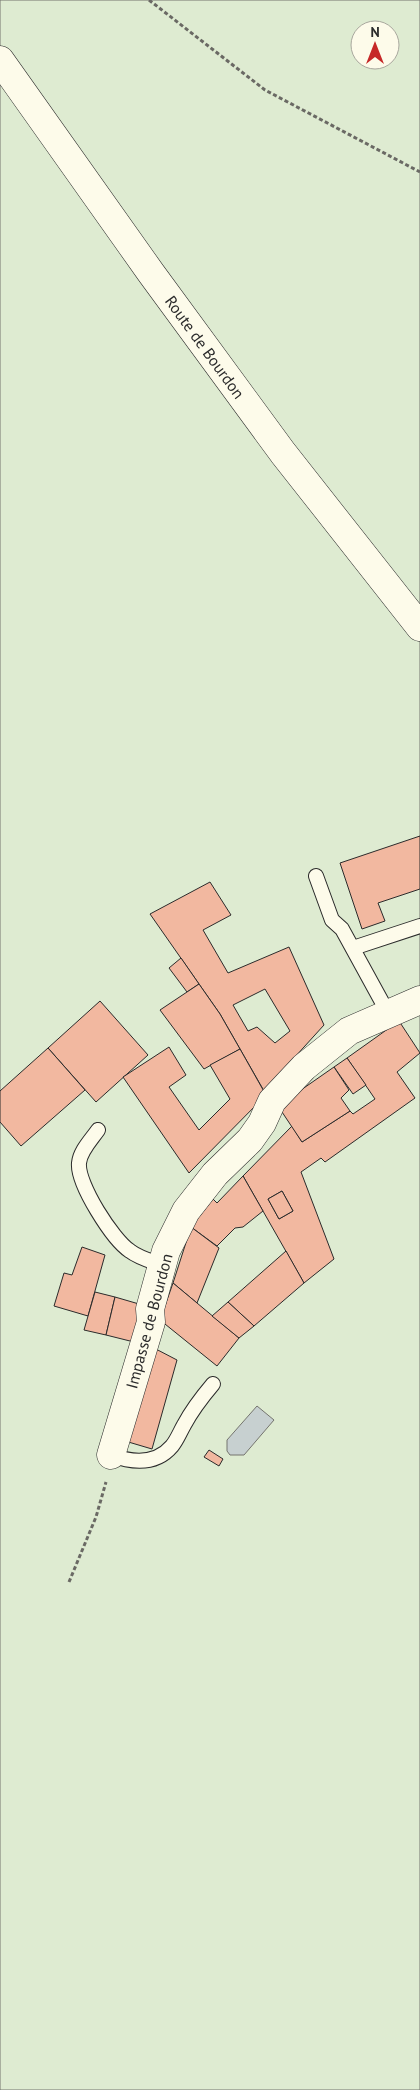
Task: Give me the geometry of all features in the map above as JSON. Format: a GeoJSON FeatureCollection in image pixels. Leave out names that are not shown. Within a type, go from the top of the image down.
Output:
{"type":"FeatureCollection","features":[{"type":"Feature","properties":{"kind":"street","name":"Route de Bourdon"},"geometry":{"type":"LineString","coordinates":[[0,60],[151,273],[277,445],[420,627]]}},
{"type":"Feature","properties":{"kind":"street","name":"Impasse de Bourdon"},"geometry":{"type":"LineString","coordinates":[[112,1454],[151,1322],[150,1309],[166,1251],[186,1211],[215,1174],[250,1140],[262,1123],[272,1101],[304,1067],[349,1031],[420,1000]]}},
{"type":"Feature","properties":{"kind":"lane"},"geometry":{"type":"LineString","coordinates":[[316,876],[332,920],[342,930],[353,948],[388,1013]]}},
{"type":"Feature","properties":{"kind":"lane"},"geometry":{"type":"LineString","coordinates":[[353,948],[420,926]]}},
{"type":"Feature","properties":{"kind":"lane"},"geometry":{"type":"LineString","coordinates":[[98,1130],[82,1152],[79,1162],[79,1171],[86,1189],[115,1236],[130,1251],[162,1265]]}},
{"type":"Feature","properties":{"kind":"lane"},"geometry":{"type":"LineString","coordinates":[[112,1454],[125,1460],[139,1462],[163,1455],[173,1444],[198,1402],[213,1384]]}},
{"type":"Feature","properties":{"kind":"path"},"geometry":{"type":"LineString","coordinates":[[149,0],[265,90],[420,172]]}},
{"type":"Feature","properties":{"kind":"path"},"geometry":{"type":"LineString","coordinates":[[69,1582],[96,1517],[112,1454]]}},
{"type":"Feature","properties":{"kind":"green space"},"geometry":{"type":"Polygon","coordinates":[[[0,0],[420,0],[420,2090],[0,2090],[0,0]]]}},
{"type":"Feature","properties":{"kind":"shaded area"},"geometry":{"type":"Polygon","coordinates":[[[257,1406],[274,1420],[244,1455],[230,1455],[227,1451],[227,1440],[257,1406]]]}},
{"type":"Feature","properties":{"kind":"building"},"geometry":{"type":"Polygon","coordinates":[[[420,836],[420,889],[378,903],[385,921],[362,929],[340,863],[420,836]]]}},
{"type":"Feature","properties":{"kind":"building"},"geometry":{"type":"Polygon","coordinates":[[[210,882],[231,915],[203,930],[228,973],[289,947],[324,1025],[264,1091],[220,1014],[150,914],[210,882]],[[265,989],[233,1005],[248,1031],[257,1027],[275,1043],[290,1031],[265,989]]]}},
{"type":"Feature","properties":{"kind":"building"},"geometry":{"type":"Polygon","coordinates":[[[181,958],[199,984],[187,992],[169,968],[181,958]]]}},
{"type":"Feature","properties":{"kind":"building"},"geometry":{"type":"Polygon","coordinates":[[[199,984],[220,1014],[240,1049],[204,1069],[160,1010],[199,984]]]}},
{"type":"Feature","properties":{"kind":"building"},"geometry":{"type":"Polygon","coordinates":[[[100,1001],[148,1055],[96,1102],[48,1048],[100,1001]]]}},
{"type":"Feature","properties":{"kind":"building"},"geometry":{"type":"Polygon","coordinates":[[[399,1021],[420,1053],[397,1072],[415,1098],[325,1162],[321,1158],[301,1172],[334,1259],[304,1283],[243,1176],[292,1126],[302,1142],[350,1111],[353,1114],[375,1099],[347,1058],[399,1021]],[[282,1191],[268,1199],[279,1219],[293,1211],[282,1191]]]}},
{"type":"Feature","properties":{"kind":"building"},"geometry":{"type":"Polygon","coordinates":[[[169,1047],[186,1075],[169,1087],[199,1130],[230,1099],[210,1065],[240,1049],[266,1095],[189,1173],[123,1077],[169,1047]]]}},
{"type":"Feature","properties":{"kind":"building"},"geometry":{"type":"Polygon","coordinates":[[[48,1048],[85,1090],[21,1146],[0,1122],[0,1091],[48,1048]]]}},
{"type":"Feature","properties":{"kind":"building"},"geometry":{"type":"Polygon","coordinates":[[[347,1058],[366,1085],[353,1094],[334,1067],[347,1058]]]}},
{"type":"Feature","properties":{"kind":"building"},"geometry":{"type":"Polygon","coordinates":[[[334,1067],[349,1090],[341,1098],[350,1111],[302,1142],[278,1106],[334,1067]]]}},
{"type":"Feature","properties":{"kind":"building"},"geometry":{"type":"Polygon","coordinates":[[[243,1176],[263,1211],[243,1227],[235,1228],[217,1246],[191,1227],[213,1199],[217,1203],[243,1176]]]}},
{"type":"Feature","properties":{"kind":"building"},"geometry":{"type":"Polygon","coordinates":[[[282,1191],[293,1211],[279,1219],[268,1199],[282,1191]]]}},
{"type":"Feature","properties":{"kind":"building"},"geometry":{"type":"Polygon","coordinates":[[[191,1227],[219,1248],[197,1303],[173,1283],[191,1227]]]}},
{"type":"Feature","properties":{"kind":"building"},"geometry":{"type":"Polygon","coordinates":[[[82,1247],[105,1255],[88,1316],[54,1306],[64,1273],[72,1275],[82,1247]]]}},
{"type":"Feature","properties":{"kind":"building"},"geometry":{"type":"Polygon","coordinates":[[[286,1251],[304,1283],[254,1326],[228,1302],[286,1251]]]}},
{"type":"Feature","properties":{"kind":"building"},"geometry":{"type":"Polygon","coordinates":[[[173,1283],[239,1338],[217,1366],[160,1320],[173,1283]]]}},
{"type":"Feature","properties":{"kind":"building"},"geometry":{"type":"Polygon","coordinates":[[[95,1292],[115,1297],[106,1335],[84,1330],[95,1292]]]}},
{"type":"Feature","properties":{"kind":"building"},"geometry":{"type":"Polygon","coordinates":[[[115,1297],[139,1304],[138,1343],[106,1335],[115,1297]]]}},
{"type":"Feature","properties":{"kind":"building"},"geometry":{"type":"Polygon","coordinates":[[[228,1302],[254,1326],[239,1338],[212,1316],[228,1302]]]}},
{"type":"Feature","properties":{"kind":"building"},"geometry":{"type":"Polygon","coordinates":[[[152,1347],[177,1360],[152,1449],[125,1441],[152,1347]]]}},
{"type":"Feature","properties":{"kind":"building"},"geometry":{"type":"Polygon","coordinates":[[[209,1450],[223,1459],[219,1466],[204,1457],[209,1450]]]}}]}
